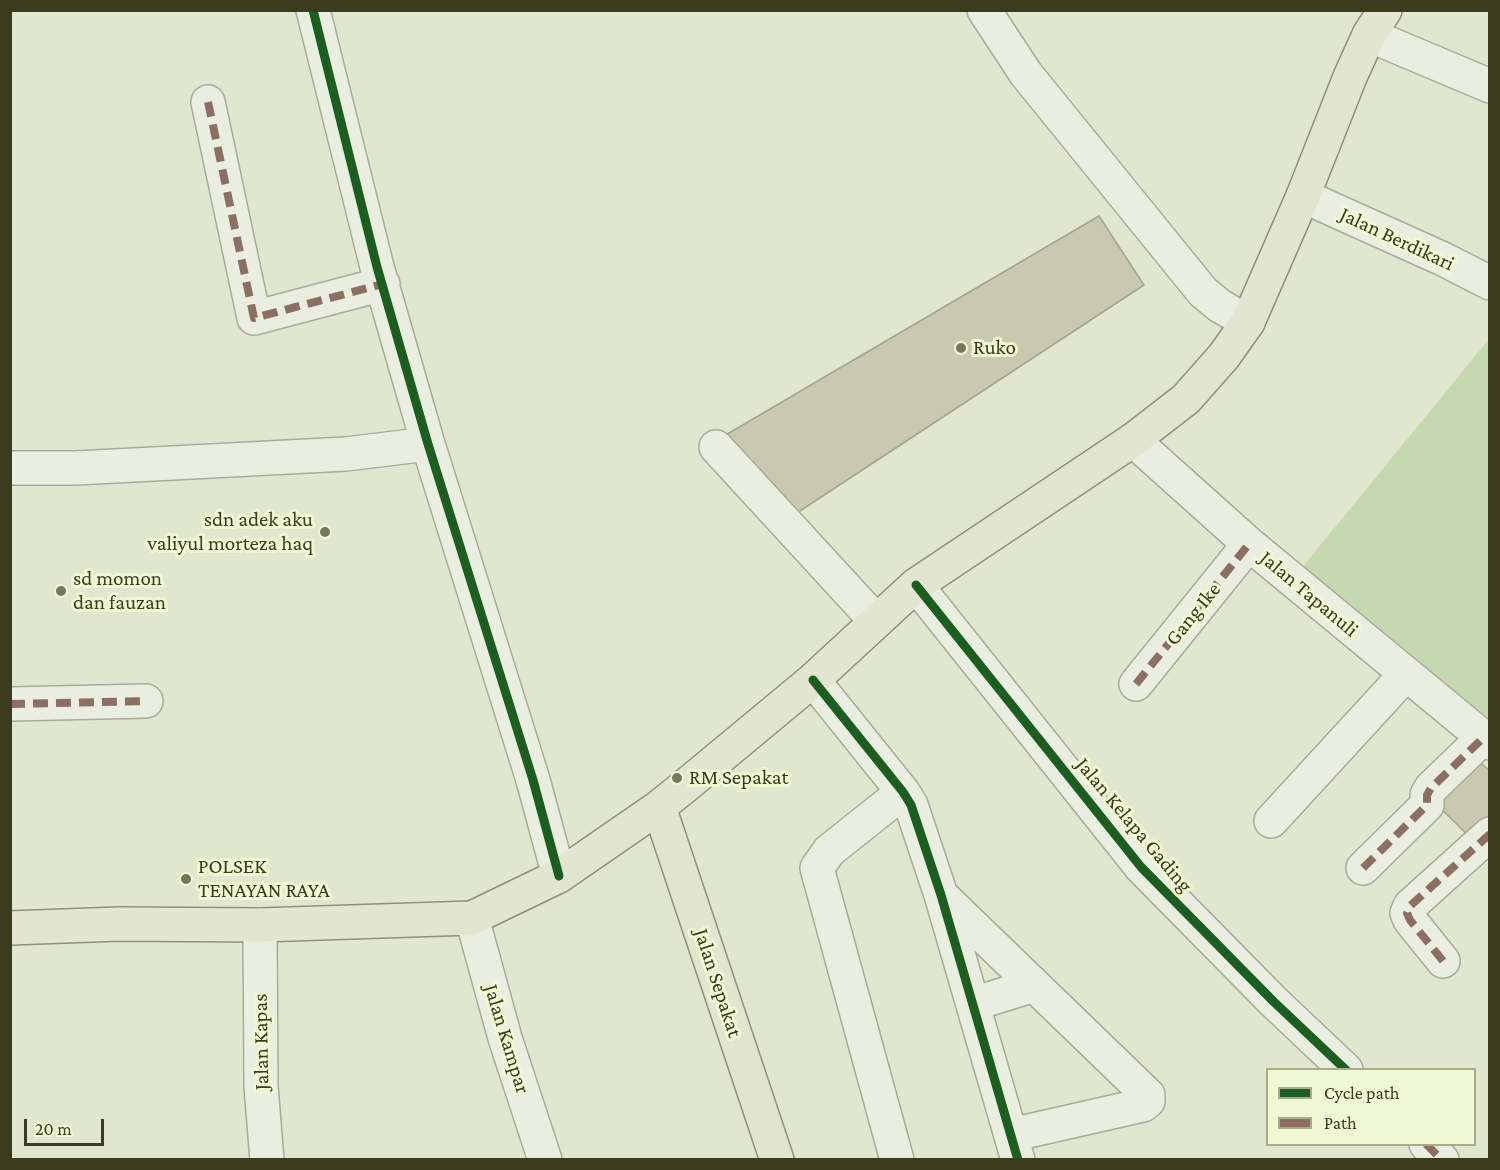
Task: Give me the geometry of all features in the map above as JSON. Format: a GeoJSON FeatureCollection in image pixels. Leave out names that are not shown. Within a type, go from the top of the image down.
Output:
{"type":"FeatureCollection","features":[{"type":"Feature","properties":{"kind":"main road"},"geometry":{"type":"LineString","coordinates":[[10,928],[119,924],[260,925],[472,918],[559,876],[659,807],[813,680],[916,585],[1132,440],[1186,399],[1224,356],[1248,322],[1303,196],[1350,77],[1377,23]]}},
{"type":"Feature","properties":{"kind":"main road","name":"Jalan Sepakat"},"geometry":{"type":"LineString","coordinates":[[659,807],[777,1160]]}},
{"type":"Feature","properties":{"kind":"street"},"geometry":{"type":"LineString","coordinates":[[313,10],[383,284],[428,444],[533,780],[559,876]]}},
{"type":"Feature","properties":{"kind":"street"},"geometry":{"type":"LineString","coordinates":[[984,10],[1026,74],[1203,292],[1220,306],[1248,322]]}},
{"type":"Feature","properties":{"kind":"street"},"geometry":{"type":"LineString","coordinates":[[1377,23],[1490,86]]}},
{"type":"Feature","properties":{"kind":"street"},"geometry":{"type":"LineString","coordinates":[[208,102],[254,318],[383,284]]}},
{"type":"Feature","properties":{"kind":"street","name":"Jalan Berdikari"},"geometry":{"type":"LineString","coordinates":[[1303,196],[1443,258],[1490,283]]}},
{"type":"Feature","properties":{"kind":"street","name":"Jalan Tapanuli"},"geometry":{"type":"LineString","coordinates":[[1132,440],[1249,543],[1486,741]]}},
{"type":"Feature","properties":{"kind":"street"},"geometry":{"type":"LineString","coordinates":[[10,468],[76,468],[346,454],[428,444]]}},
{"type":"Feature","properties":{"kind":"street"},"geometry":{"type":"LineString","coordinates":[[716,447],[876,621]]}},
{"type":"Feature","properties":{"kind":"street","name":"Gang Ike"},"geometry":{"type":"LineString","coordinates":[[1136,684],[1249,543]]}},
{"type":"Feature","properties":{"kind":"street","name":"Jalan Kelapa Gading"},"geometry":{"type":"LineString","coordinates":[[916,585],[1141,867],[1344,1068]]}},
{"type":"Feature","properties":{"kind":"street"},"geometry":{"type":"LineString","coordinates":[[1271,821],[1406,674]]}},
{"type":"Feature","properties":{"kind":"street"},"geometry":{"type":"LineString","coordinates":[[813,680],[911,805],[941,896],[1014,1147],[1143,1105],[1148,1101],[1148,1095],[941,896]]}},
{"type":"Feature","properties":{"kind":"street"},"geometry":{"type":"LineString","coordinates":[[10,704],[146,701]]}},
{"type":"Feature","properties":{"kind":"street"},"geometry":{"type":"LineString","coordinates":[[1364,868],[1427,805],[1431,788],[1486,741]]}},
{"type":"Feature","properties":{"kind":"street"},"geometry":{"type":"LineString","coordinates":[[897,1160],[818,868],[829,851],[903,792]]}},
{"type":"Feature","properties":{"kind":"street"},"geometry":{"type":"LineString","coordinates":[[1443,961],[1410,920],[1407,912],[1410,906],[1490,834]]}},
{"type":"Feature","properties":{"kind":"street","name":"Jalan Kampar"},"geometry":{"type":"LineString","coordinates":[[472,918],[505,1038],[545,1160]]}},
{"type":"Feature","properties":{"kind":"street","name":"Jalan Kapas"},"geometry":{"type":"LineString","coordinates":[[260,925],[261,1086],[267,1160]]}},
{"type":"Feature","properties":{"kind":"street"},"geometry":{"type":"LineString","coordinates":[[973,1004],[1034,985]]}},
{"type":"Feature","properties":{"kind":"street"},"geometry":{"type":"LineString","coordinates":[[1428,1146],[1442,1160]]}},
{"type":"Feature","properties":{"kind":"green space"},"geometry":{"type":"Polygon","coordinates":[[[1489,339],[1489,729],[1300,570],[1489,339]]]}},
{"type":"Feature","properties":{"kind":"building","name":"Ruko"},"geometry":{"type":"Polygon","coordinates":[[[1099,216],[1144,285],[777,526],[724,436],[1099,216]]]}},
{"type":"Feature","properties":{"kind":"building"},"geometry":{"type":"Polygon","coordinates":[[[1475,758],[1490,771],[1490,828],[1476,843],[1429,797],[1475,758]]]}},
{"type":"Feature","properties":{"kind":"marked path"},"geometry":{"type":"LineString","coordinates":[[208,102],[254,318],[383,284]]}},
{"type":"Feature","properties":{"kind":"marked path"},"geometry":{"type":"LineString","coordinates":[[1136,684],[1249,544]]}},
{"type":"Feature","properties":{"kind":"marked path"},"geometry":{"type":"LineString","coordinates":[[10,704],[146,701]]}},
{"type":"Feature","properties":{"kind":"marked path"},"geometry":{"type":"LineString","coordinates":[[1363,868],[1427,805],[1427,795],[1431,788],[1483,738]]}},
{"type":"Feature","properties":{"kind":"marked path"},"geometry":{"type":"LineString","coordinates":[[1443,961],[1407,913],[1410,906],[1490,834]]}},
{"type":"Feature","properties":{"kind":"marked path"},"geometry":{"type":"LineString","coordinates":[[1428,1146],[1442,1160]]}},
{"type":"Feature","properties":{"kind":"cycle path"},"geometry":{"type":"LineString","coordinates":[[313,10],[377,267],[428,444],[533,780],[559,876]]}},
{"type":"Feature","properties":{"kind":"cycle path"},"geometry":{"type":"LineString","coordinates":[[916,585],[1141,867],[1273,1001],[1344,1068]]}},
{"type":"Feature","properties":{"kind":"cycle path"},"geometry":{"type":"LineString","coordinates":[[813,680],[911,805],[941,895],[1018,1160]]}},
{"type":"Feature","properties":{"kind":"place","name":"Ruko"},"geometry":{"type":"Point","coordinates":[961,348]}},
{"type":"Feature","properties":{"kind":"place","name":"sdn adek aku valiyul morteza haq"},"geometry":{"type":"Point","coordinates":[325,532]}},
{"type":"Feature","properties":{"kind":"place","name":"sd momon dan fauzan"},"geometry":{"type":"Point","coordinates":[61,591]}},
{"type":"Feature","properties":{"kind":"place","name":"RM Sepakat"},"geometry":{"type":"Point","coordinates":[677,778]}},
{"type":"Feature","properties":{"kind":"place","name":"POLSEK TENAYAN RAYA"},"geometry":{"type":"Point","coordinates":[186,879]}}]}
